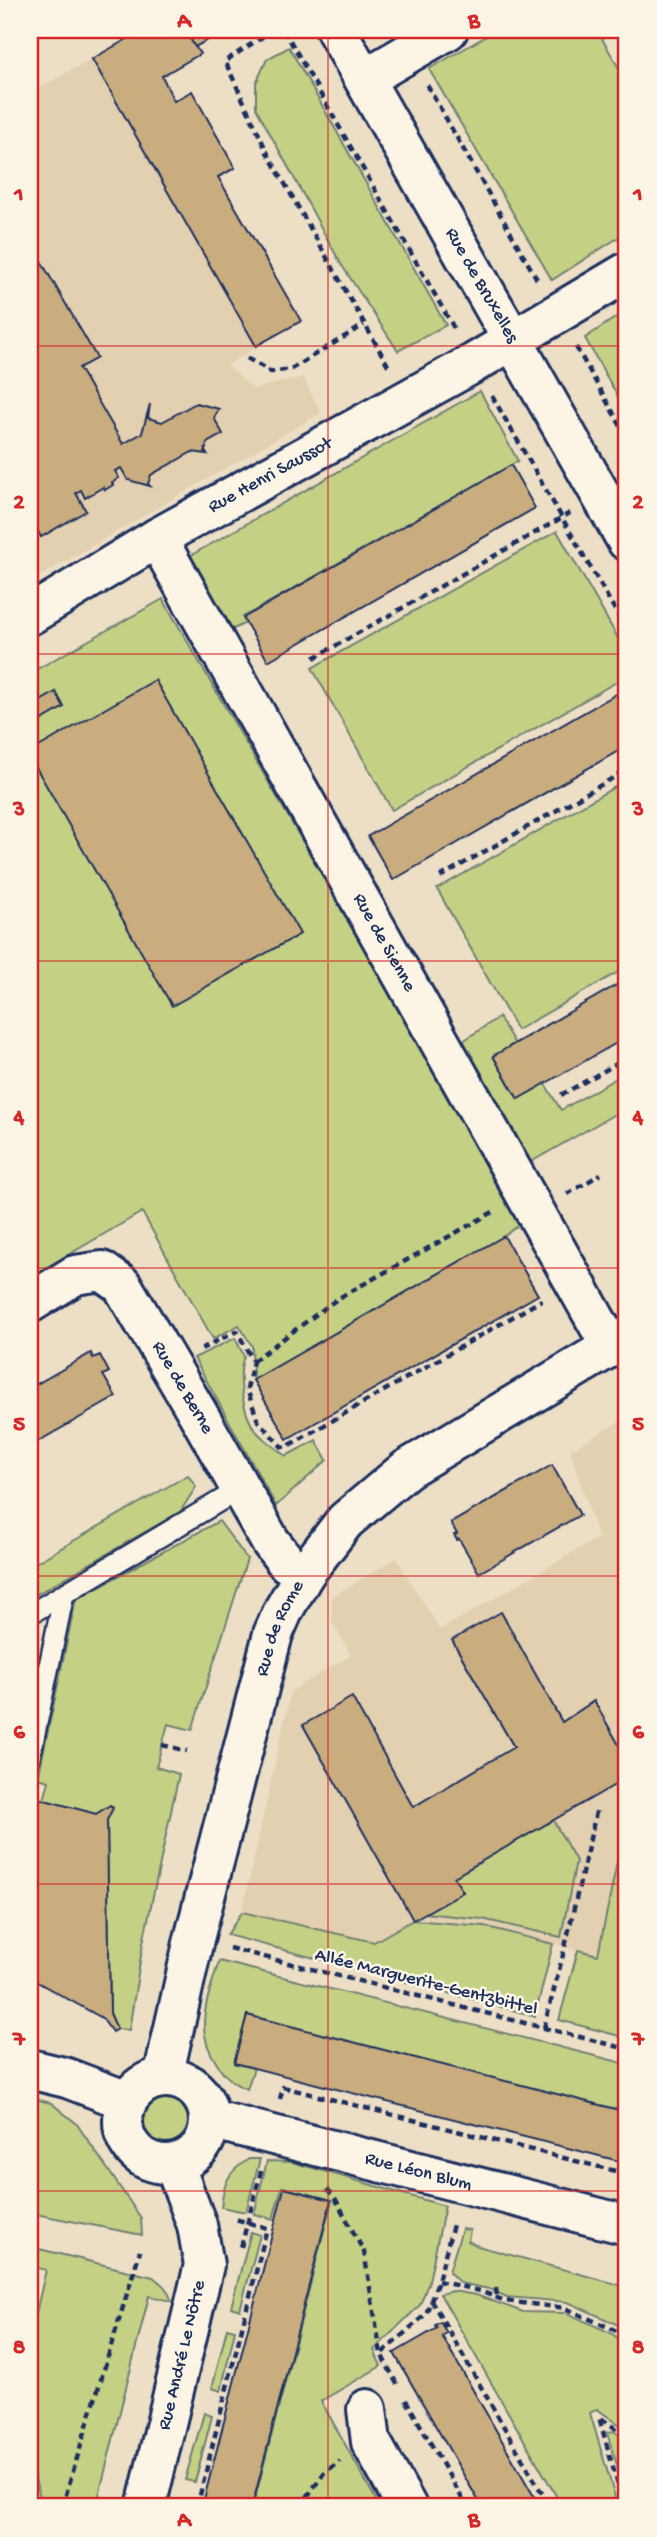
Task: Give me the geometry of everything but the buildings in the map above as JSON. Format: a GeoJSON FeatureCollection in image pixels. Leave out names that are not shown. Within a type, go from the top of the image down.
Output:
{"type":"FeatureCollection","features":[{"type":"Feature","properties":{"kind":"street","name":"Rue de Bruxelles"},"geometry":{"type":"LineString","coordinates":[[336,30],[627,541]]}},
{"type":"Feature","properties":{"kind":"street"},"geometry":{"type":"LineString","coordinates":[[363,79],[448,30]]}},
{"type":"Feature","properties":{"kind":"street","name":"Rue Henri Saussot"},"geometry":{"type":"LineString","coordinates":[[30,615],[157,538],[408,400],[627,272]]}},
{"type":"Feature","properties":{"kind":"street","name":"Rue de Sienne"},"geometry":{"type":"LineString","coordinates":[[157,538],[575,1282],[619,1342]]}},
{"type":"Feature","properties":{"kind":"street","name":"Rue de Berne"},"geometry":{"type":"LineString","coordinates":[[30,1303],[75,1275],[102,1271],[122,1285],[270,1541],[287,1563],[305,1573]]}},
{"type":"Feature","properties":{"kind":"street","name":"Rue de Rome"},"geometry":{"type":"LineString","coordinates":[[163,2077],[194,1939],[273,1634],[305,1573],[345,1521],[407,1469],[619,1342]]}},
{"type":"Feature","properties":{"kind":"street"},"geometry":{"type":"LineString","coordinates":[[30,2069],[67,2078],[127,2101]]}},
{"type":"Feature","properties":{"kind":"street"},"geometry":{"type":"LineString","coordinates":[[163,2077],[190,2084],[200,2093],[210,2119],[203,2144],[195,2154],[174,2164],[158,2164],[146,2160],[127,2141],[123,2127],[127,2101],[136,2089],[163,2077]]}},
{"type":"Feature","properties":{"kind":"street","name":"Rue Léon Blum"},"geometry":{"type":"LineString","coordinates":[[210,2119],[627,2225]]}},
{"type":"Feature","properties":{"kind":"street","name":"Rue André Le Nôtre"},"geometry":{"type":"LineString","coordinates":[[146,2507],[204,2265],[197,2225],[174,2164]]}},
{"type":"Feature","properties":{"kind":"street"},"geometry":{"type":"LineString","coordinates":[[368,2409],[371,2442],[407,2507]]}},
{"type":"Feature","properties":{"kind":"lane"},"geometry":{"type":"LineString","coordinates":[[30,1614],[240,1489]]}},
{"type":"Feature","properties":{"kind":"lane"},"geometry":{"type":"LineString","coordinates":[[30,1757],[64,1594]]}},
{"type":"Feature","properties":{"kind":"path"},"geometry":{"type":"LineString","coordinates":[[273,30],[225,61],[268,154],[408,400]]}},
{"type":"Feature","properties":{"kind":"path"},"geometry":{"type":"LineString","coordinates":[[620,30],[627,42]]}},
{"type":"Feature","properties":{"kind":"path"},"geometry":{"type":"LineString","coordinates":[[408,53],[627,437]]}},
{"type":"Feature","properties":{"kind":"path"},"geometry":{"type":"LineString","coordinates":[[247,358],[271,372],[291,369],[365,325]]}},
{"type":"Feature","properties":{"kind":"path"},"geometry":{"type":"LineString","coordinates":[[314,658],[601,495]]}},
{"type":"Feature","properties":{"kind":"path"},"geometry":{"type":"LineString","coordinates":[[440,877],[627,770]]}},
{"type":"Feature","properties":{"kind":"path"},"geometry":{"type":"LineString","coordinates":[[561,1095],[627,1058]]}},
{"type":"Feature","properties":{"kind":"path"},"geometry":{"type":"LineString","coordinates":[[253,1361],[337,1299],[526,1194]]}},
{"type":"Feature","properties":{"kind":"path"},"geometry":{"type":"LineString","coordinates":[[216,1342],[237,1331],[253,1361],[247,1389],[258,1421],[282,1447],[288,1446],[575,1282]]}},
{"type":"Feature","properties":{"kind":"path"},"geometry":{"type":"LineString","coordinates":[[162,1745],[187,1751]]}},
{"type":"Feature","properties":{"kind":"path"},"geometry":{"type":"LineString","coordinates":[[544,2028],[597,1808]]}},
{"type":"Feature","properties":{"kind":"path","name":"Allée Marguerite-Gentzbittel"},"geometry":{"type":"LineString","coordinates":[[218,1945],[627,2049]]}},
{"type":"Feature","properties":{"kind":"path"},"geometry":{"type":"LineString","coordinates":[[279,2103],[283,2087],[627,2174]]}},
{"type":"Feature","properties":{"kind":"path"},"geometry":{"type":"LineString","coordinates":[[240,2250],[262,2170]]}},
{"type":"Feature","properties":{"kind":"path"},"geometry":{"type":"LineString","coordinates":[[325,2187],[334,2196],[364,2252],[381,2354],[467,2507]]}},
{"type":"Feature","properties":{"kind":"path"},"geometry":{"type":"LineString","coordinates":[[381,2354],[426,2314],[438,2281],[455,2216]]}},
{"type":"Feature","properties":{"kind":"path"},"geometry":{"type":"LineString","coordinates":[[197,2507],[267,2228],[247,2223]]}},
{"type":"Feature","properties":{"kind":"path"},"geometry":{"type":"LineString","coordinates":[[66,2507],[64,2501],[140,2251]]}},
{"type":"Feature","properties":{"kind":"path"},"geometry":{"type":"LineString","coordinates":[[438,2281],[505,2301],[565,2308],[627,2338]]}},
{"type":"Feature","properties":{"kind":"path"},"geometry":{"type":"LineString","coordinates":[[496,2288],[497,2298]]}},
{"type":"Feature","properties":{"kind":"path"},"geometry":{"type":"LineString","coordinates":[[431,2299],[547,2501],[553,2507]]}},
{"type":"Feature","properties":{"kind":"path"},"geometry":{"type":"LineString","coordinates":[[624,2507],[599,2417],[627,2436]]}},
{"type":"Feature","properties":{"kind":"path"},"geometry":{"type":"LineString","coordinates":[[300,2507],[324,2473],[346,2457]]}},
{"type":"Feature","properties":{"kind":"shaded area"},"geometry":{"type":"Polygon","coordinates":[[[143,30],[185,30],[200,54],[162,77],[174,100],[192,91],[235,168],[219,178],[301,321],[227,365],[253,389],[303,377],[321,413],[30,582],[30,93],[143,30]]]}},
{"type":"Feature","properties":{"kind":"shaded area"},"geometry":{"type":"Polygon","coordinates":[[[627,1417],[627,1963],[484,1926],[414,1920],[375,1942],[242,1912],[291,1691],[351,1655],[332,1622],[332,1597],[396,1558],[440,1630],[598,1538],[570,1450],[627,1417]]]}},
{"type":"Feature","properties":{"kind":"green space"},"geometry":{"type":"Polygon","coordinates":[[[497,30],[597,30],[627,82],[627,232],[552,280],[429,69],[497,30]]]}},
{"type":"Feature","properties":{"kind":"green space"},"geometry":{"type":"Polygon","coordinates":[[[289,47],[446,325],[398,351],[341,264],[256,108],[256,83],[267,59],[289,47]]]}},
{"type":"Feature","properties":{"kind":"green space"},"geometry":{"type":"Polygon","coordinates":[[[627,310],[627,413],[585,338],[627,310]]]}},
{"type":"Feature","properties":{"kind":"green space"},"geometry":{"type":"Polygon","coordinates":[[[480,391],[518,461],[243,617],[246,623],[223,634],[181,561],[480,391]]]}},
{"type":"Feature","properties":{"kind":"green space"},"geometry":{"type":"Polygon","coordinates":[[[557,531],[627,654],[627,676],[392,810],[312,668],[557,531]]]}},
{"type":"Feature","properties":{"kind":"green space"},"geometry":{"type":"Polygon","coordinates":[[[163,599],[372,962],[519,1225],[253,1380],[252,1346],[239,1325],[213,1339],[142,1212],[30,1277],[30,673],[163,599]]]}},
{"type":"Feature","properties":{"kind":"green space"},"geometry":{"type":"Polygon","coordinates":[[[627,780],[627,967],[517,1030],[437,889],[627,780]]]}},
{"type":"Feature","properties":{"kind":"green space"},"geometry":{"type":"Polygon","coordinates":[[[499,1017],[515,1044],[493,1056],[518,1099],[545,1084],[561,1110],[627,1072],[627,1107],[524,1166],[460,1053],[463,1041],[499,1017]]]}},
{"type":"Feature","properties":{"kind":"green space"},"geometry":{"type":"Polygon","coordinates":[[[235,1338],[244,1356],[241,1373],[244,1405],[256,1431],[286,1456],[316,1440],[327,1460],[276,1506],[194,1358],[235,1338]]]}},
{"type":"Feature","properties":{"kind":"green space"},"geometry":{"type":"Polygon","coordinates":[[[188,1475],[196,1487],[180,1512],[30,1598],[30,1566],[188,1475]]]}},
{"type":"Feature","properties":{"kind":"green space"},"geometry":{"type":"Polygon","coordinates":[[[219,1521],[247,1559],[192,1730],[168,1724],[156,1767],[179,1774],[143,1943],[129,2030],[117,2029],[110,2013],[107,1820],[112,1808],[96,1814],[44,1800],[49,1781],[38,1778],[76,1599],[219,1521]]]}},
{"type":"Feature","properties":{"kind":"green space"},"geometry":{"type":"Polygon","coordinates":[[[553,1820],[576,1861],[561,1937],[482,1919],[425,1913],[463,1892],[454,1877],[553,1820]]]}},
{"type":"Feature","properties":{"kind":"green space"},"geometry":{"type":"Polygon","coordinates":[[[623,1833],[627,1833],[627,2038],[559,2020],[578,1950],[598,1955],[623,1833]]]}},
{"type":"Feature","properties":{"kind":"green space"},"geometry":{"type":"Polygon","coordinates":[[[242,1912],[374,1942],[413,1920],[484,1926],[553,1944],[535,2016],[227,1935],[242,1912]]]}},
{"type":"Feature","properties":{"kind":"green space"},"geometry":{"type":"Polygon","coordinates":[[[219,1961],[627,2064],[627,2112],[247,2015],[234,2063],[254,2068],[247,2089],[223,2072],[207,2045],[204,2025],[206,2009],[219,1961]]]}},
{"type":"Feature","properties":{"kind":"green space"},"geometry":{"type":"Polygon","coordinates":[[[30,2098],[51,2103],[76,2123],[141,2218],[142,2235],[30,2213],[30,2098]]]}},
{"type":"Feature","properties":{"kind":"green space"},"geometry":{"type":"Polygon","coordinates":[[[165,2098],[183,2105],[190,2123],[183,2141],[165,2148],[147,2141],[140,2123],[147,2105],[165,2098]]]}},
{"type":"Feature","properties":{"kind":"green space"},"geometry":{"type":"Polygon","coordinates":[[[249,2159],[260,2159],[246,2212],[221,2207],[228,2179],[249,2159]]]}},
{"type":"Feature","properties":{"kind":"green space"},"geometry":{"type":"Polygon","coordinates":[[[267,2161],[292,2162],[445,2206],[429,2281],[420,2305],[374,2350],[381,2366],[321,2401],[380,2507],[253,2507],[332,2200],[282,2187],[273,2219],[254,2214],[267,2161]]]}},
{"type":"Feature","properties":{"kind":"green space"},"geometry":{"type":"Polygon","coordinates":[[[462,2229],[470,2230],[468,2241],[478,2246],[627,2287],[627,2329],[568,2302],[507,2297],[489,2289],[460,2283],[449,2272],[462,2229]]]}},
{"type":"Feature","properties":{"kind":"green space"},"geometry":{"type":"Polygon","coordinates":[[[251,2232],[260,2235],[240,2310],[231,2307],[251,2232]]]}},
{"type":"Feature","properties":{"kind":"green space"},"geometry":{"type":"Polygon","coordinates":[[[31,2247],[153,2277],[165,2287],[171,2301],[149,2296],[96,2507],[43,2507],[30,2462],[30,2338],[46,2270],[30,2266],[31,2247]]]}},
{"type":"Feature","properties":{"kind":"green space"},"geometry":{"type":"Polygon","coordinates":[[[452,2291],[476,2295],[523,2312],[567,2313],[611,2333],[627,2345],[627,2373],[624,2375],[627,2381],[627,2430],[597,2409],[590,2413],[618,2507],[562,2506],[440,2294],[452,2291]]]}},
{"type":"Feature","properties":{"kind":"green space"},"geometry":{"type":"Polygon","coordinates":[[[227,2328],[235,2330],[221,2391],[212,2388],[227,2328]]]}},
{"type":"Feature","properties":{"kind":"green space"},"geometry":{"type":"Polygon","coordinates":[[[204,2413],[212,2416],[195,2482],[185,2480],[204,2413]]]}},
{"type":"Feature","properties":{"kind":"green space"},"geometry":{"type":"Polygon","coordinates":[[[614,2431],[627,2441],[627,2498],[607,2432],[614,2431]]]}}]}
